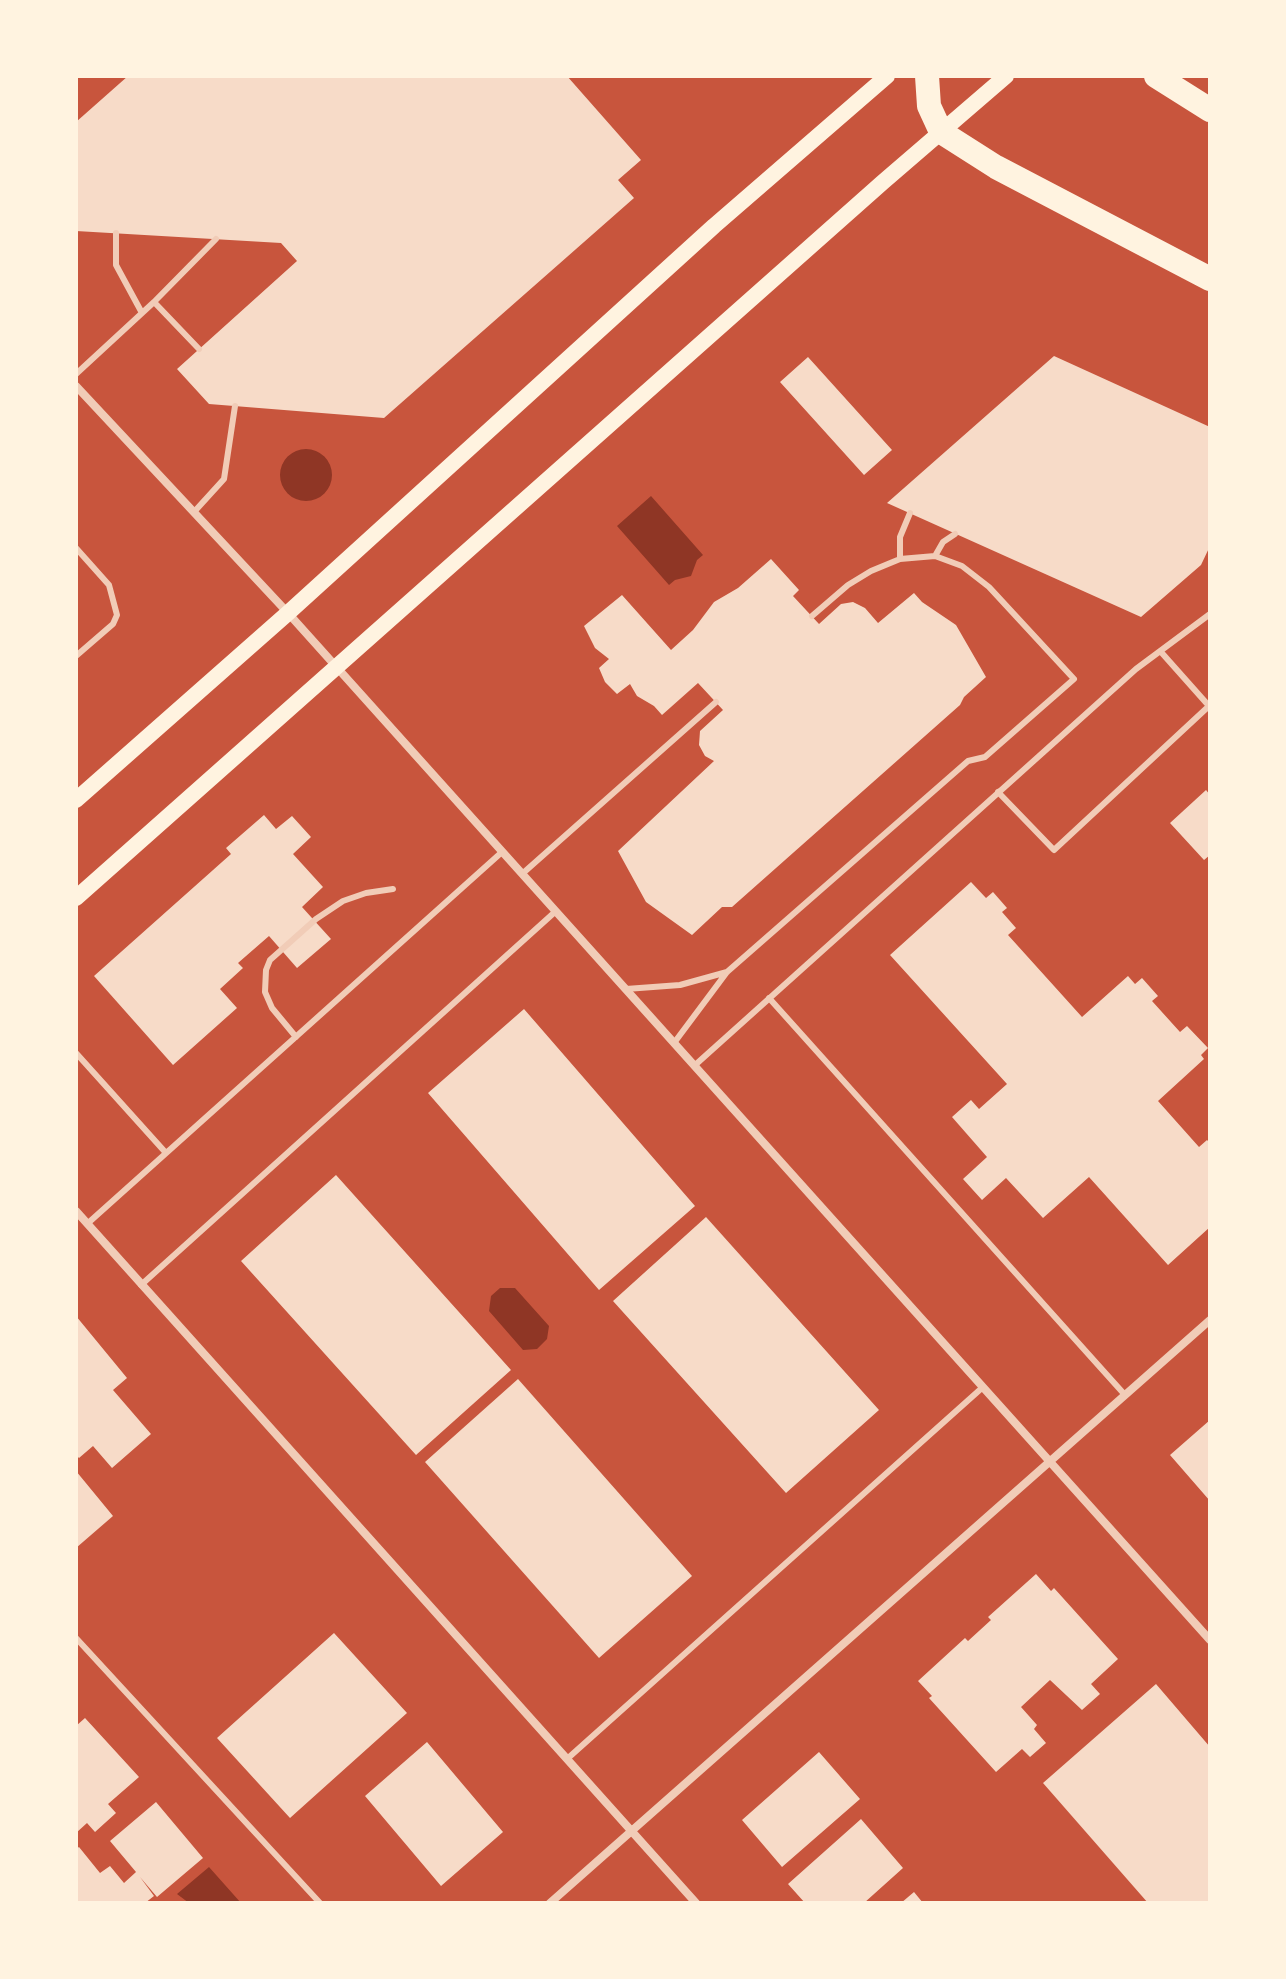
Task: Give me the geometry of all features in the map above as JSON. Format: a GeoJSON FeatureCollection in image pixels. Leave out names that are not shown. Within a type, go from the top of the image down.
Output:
{"type":"FeatureCollection","features":[{"type":"Feature","properties":{"kind":"highway"},"geometry":{"type":"LineString","coordinates":[[927,76],[929,106],[941,132],[996,167],[1210,279]]}},
{"type":"Feature","properties":{"kind":"highway"},"geometry":{"type":"LineString","coordinates":[[1162,80],[1210,110]]}},
{"type":"Feature","properties":{"kind":"main road"},"geometry":{"type":"LineString","coordinates":[[76,800],[288,613],[714,226],[887,76]]}},
{"type":"Feature","properties":{"kind":"main road"},"geometry":{"type":"LineString","coordinates":[[76,898],[1006,76]]}},
{"type":"Feature","properties":{"kind":"street"},"geometry":{"type":"LineString","coordinates":[[76,386],[288,613],[1210,1640]]}},
{"type":"Feature","properties":{"kind":"street"},"geometry":{"type":"LineString","coordinates":[[76,1211],[696,1903]]}},
{"type":"Feature","properties":{"kind":"street"},"geometry":{"type":"LineString","coordinates":[[550,1903],[1210,1320]]}},
{"type":"Feature","properties":{"kind":"lane"},"geometry":{"type":"LineString","coordinates":[[116,233],[116,265],[142,313]]}},
{"type":"Feature","properties":{"kind":"lane"},"geometry":{"type":"LineString","coordinates":[[76,374],[216,239]]}},
{"type":"Feature","properties":{"kind":"lane"},"geometry":{"type":"LineString","coordinates":[[154,302],[199,349]]}},
{"type":"Feature","properties":{"kind":"lane"},"geometry":{"type":"LineString","coordinates":[[194,512],[224,479],[235,406]]}},
{"type":"Feature","properties":{"kind":"lane"},"geometry":{"type":"LineString","coordinates":[[900,559],[900,537],[910,513]]}},
{"type":"Feature","properties":{"kind":"lane"},"geometry":{"type":"LineString","coordinates":[[935,556],[943,542],[955,534]]}},
{"type":"Feature","properties":{"kind":"lane"},"geometry":{"type":"LineString","coordinates":[[76,548],[109,585],[117,615],[113,624],[76,656]]}},
{"type":"Feature","properties":{"kind":"lane"},"geometry":{"type":"LineString","coordinates":[[674,1043],[727,972],[968,761],[985,757],[1074,679],[989,587],[962,566],[935,556],[900,559],[848,585],[812,616]]}},
{"type":"Feature","properties":{"kind":"lane"},"geometry":{"type":"LineString","coordinates":[[694,1066],[1136,669],[1210,614]]}},
{"type":"Feature","properties":{"kind":"lane"},"geometry":{"type":"LineString","coordinates":[[998,792],[1054,850],[1209,706],[1161,652]]}},
{"type":"Feature","properties":{"kind":"lane"},"geometry":{"type":"LineString","coordinates":[[522,874],[716,702]]}},
{"type":"Feature","properties":{"kind":"lane"},"geometry":{"type":"LineString","coordinates":[[87,1224],[502,852]]}},
{"type":"Feature","properties":{"kind":"lane"},"geometry":{"type":"LineString","coordinates":[[296,1037],[272,1008],[265,992],[266,970],[270,960],[316,919],[343,901],[366,893],[393,889]]}},
{"type":"Feature","properties":{"kind":"lane"},"geometry":{"type":"LineString","coordinates":[[141,1285],[556,911]]}},
{"type":"Feature","properties":{"kind":"lane"},"geometry":{"type":"LineString","coordinates":[[626,989],[680,985],[727,972]]}},
{"type":"Feature","properties":{"kind":"lane"},"geometry":{"type":"LineString","coordinates":[[769,998],[1125,1395]]}},
{"type":"Feature","properties":{"kind":"lane"},"geometry":{"type":"LineString","coordinates":[[76,1053],[166,1153]]}},
{"type":"Feature","properties":{"kind":"lane"},"geometry":{"type":"LineString","coordinates":[[567,1759],[983,1387]]}},
{"type":"Feature","properties":{"kind":"lane"},"geometry":{"type":"LineString","coordinates":[[76,1638],[320,1903]]}},
{"type":"Feature","properties":{"kind":"shaded area"},"geometry":{"type":"Polygon","coordinates":[[[306,449],[324,457],[332,475],[324,493],[306,501],[288,493],[280,475],[288,457],[306,449]]]}},
{"type":"Feature","properties":{"kind":"shaded area"},"geometry":{"type":"Polygon","coordinates":[[[651,496],[703,555],[697,560],[691,576],[669,585],[617,526],[651,496]]]}},
{"type":"Feature","properties":{"kind":"shaded area"},"geometry":{"type":"Polygon","coordinates":[[[500,1288],[515,1288],[549,1326],[547,1339],[537,1349],[523,1350],[489,1311],[491,1296],[500,1288]]]}},
{"type":"Feature","properties":{"kind":"shaded area"},"geometry":{"type":"Polygon","coordinates":[[[209,1867],[241,1903],[189,1903],[177,1894],[209,1867]]]}},
{"type":"Feature","properties":{"kind":"building"},"geometry":{"type":"Polygon","coordinates":[[[128,76],[567,76],[641,160],[618,180],[634,198],[384,418],[209,404],[177,369],[297,261],[281,243],[76,231],[76,122],[128,76]]]}},
{"type":"Feature","properties":{"kind":"building"},"geometry":{"type":"Polygon","coordinates":[[[1054,356],[1210,427],[1210,546],[1201,565],[1141,617],[887,503],[1054,356]]]}},
{"type":"Feature","properties":{"kind":"building"},"geometry":{"type":"Polygon","coordinates":[[[808,357],[892,450],[864,475],[780,382],[808,357]]]}},
{"type":"Feature","properties":{"kind":"building"},"geometry":{"type":"Polygon","coordinates":[[[771,559],[799,590],[793,596],[819,624],[841,604],[853,602],[865,608],[878,623],[914,593],[956,625],[986,677],[964,697],[960,705],[732,907],[722,907],[692,935],[646,902],[618,851],[714,761],[705,756],[699,745],[700,731],[723,710],[698,683],[662,715],[637,696],[630,684],[617,694],[605,682],[599,668],[609,659],[595,648],[584,626],[622,595],[671,650],[693,630],[714,602],[738,588],[771,559]]]}},
{"type":"Feature","properties":{"kind":"building"},"geometry":{"type":"Polygon","coordinates":[[[1206,790],[1210,795],[1210,855],[1204,860],[1170,823],[1206,790]]]}},
{"type":"Feature","properties":{"kind":"building"},"geometry":{"type":"Polygon","coordinates":[[[264,815],[276,829],[292,816],[311,837],[293,854],[323,887],[302,907],[331,939],[297,968],[269,936],[238,963],[243,968],[220,989],[237,1008],[173,1065],[94,976],[231,854],[226,848],[264,815]]]}},
{"type":"Feature","properties":{"kind":"building"},"geometry":{"type":"Polygon","coordinates":[[[971,882],[986,898],[993,892],[1007,908],[1002,912],[1016,928],[1008,935],[1082,1017],[1128,976],[1135,984],[1142,978],[1158,996],[1152,1001],[1180,1032],[1187,1026],[1208,1048],[1201,1055],[1204,1059],[1158,1101],[1199,1147],[1207,1140],[1210,1143],[1210,1227],[1168,1265],[1089,1177],[1043,1218],[1006,1178],[982,1200],[963,1179],[987,1157],[952,1117],[971,1100],[979,1109],[1007,1084],[890,955],[971,882]]]}},
{"type":"Feature","properties":{"kind":"building"},"geometry":{"type":"Polygon","coordinates":[[[524,1009],[695,1206],[599,1290],[428,1093],[524,1009]]]}},
{"type":"Feature","properties":{"kind":"building"},"geometry":{"type":"Polygon","coordinates":[[[336,1175],[511,1370],[416,1455],[241,1261],[336,1175]]]}},
{"type":"Feature","properties":{"kind":"building"},"geometry":{"type":"Polygon","coordinates":[[[706,1217],[879,1410],[786,1493],[613,1301],[706,1217]]]}},
{"type":"Feature","properties":{"kind":"building"},"geometry":{"type":"Polygon","coordinates":[[[76,1316],[127,1378],[113,1390],[151,1434],[112,1468],[93,1446],[79,1458],[76,1455],[76,1316]]]}},
{"type":"Feature","properties":{"kind":"building"},"geometry":{"type":"Polygon","coordinates":[[[518,1379],[692,1576],[599,1658],[425,1462],[518,1379]]]}},
{"type":"Feature","properties":{"kind":"building"},"geometry":{"type":"Polygon","coordinates":[[[1210,1420],[1210,1501],[1170,1455],[1210,1420]]]}},
{"type":"Feature","properties":{"kind":"building"},"geometry":{"type":"Polygon","coordinates":[[[76,1471],[113,1516],[76,1548],[76,1471]]]}},
{"type":"Feature","properties":{"kind":"building"},"geometry":{"type":"Polygon","coordinates":[[[1036,1574],[1051,1591],[1054,1588],[1118,1659],[1091,1684],[1100,1694],[1082,1710],[1050,1680],[1021,1707],[1037,1725],[1034,1729],[1046,1743],[1030,1757],[1022,1749],[996,1772],[929,1698],[932,1696],[918,1681],[965,1638],[968,1641],[991,1620],[988,1617],[1036,1574]]]}},
{"type":"Feature","properties":{"kind":"building"},"geometry":{"type":"Polygon","coordinates":[[[334,1633],[407,1713],[290,1818],[217,1738],[334,1633]]]}},
{"type":"Feature","properties":{"kind":"building"},"geometry":{"type":"Polygon","coordinates":[[[1156,1684],[1210,1747],[1210,1903],[1148,1903],[1043,1783],[1156,1684]]]}},
{"type":"Feature","properties":{"kind":"building"},"geometry":{"type":"Polygon","coordinates":[[[85,1718],[139,1777],[108,1804],[116,1813],[95,1832],[87,1823],[76,1833],[76,1726],[85,1718]]]}},
{"type":"Feature","properties":{"kind":"building"},"geometry":{"type":"Polygon","coordinates":[[[427,1742],[503,1832],[441,1886],[365,1796],[427,1742]]]}},
{"type":"Feature","properties":{"kind":"building"},"geometry":{"type":"Polygon","coordinates":[[[819,1752],[860,1799],[782,1867],[742,1820],[819,1752]]]}},
{"type":"Feature","properties":{"kind":"building"},"geometry":{"type":"Polygon","coordinates":[[[156,1802],[203,1858],[157,1897],[140,1877],[154,1896],[145,1903],[76,1903],[76,1849],[79,1847],[100,1873],[110,1866],[124,1883],[136,1872],[110,1841],[156,1802]]]}},
{"type":"Feature","properties":{"kind":"building"},"geometry":{"type":"Polygon","coordinates":[[[861,1819],[903,1868],[864,1903],[805,1903],[788,1884],[861,1819]]]}},
{"type":"Feature","properties":{"kind":"building"},"geometry":{"type":"Polygon","coordinates":[[[914,1892],[923,1903],[901,1903],[914,1892]]]}}]}
